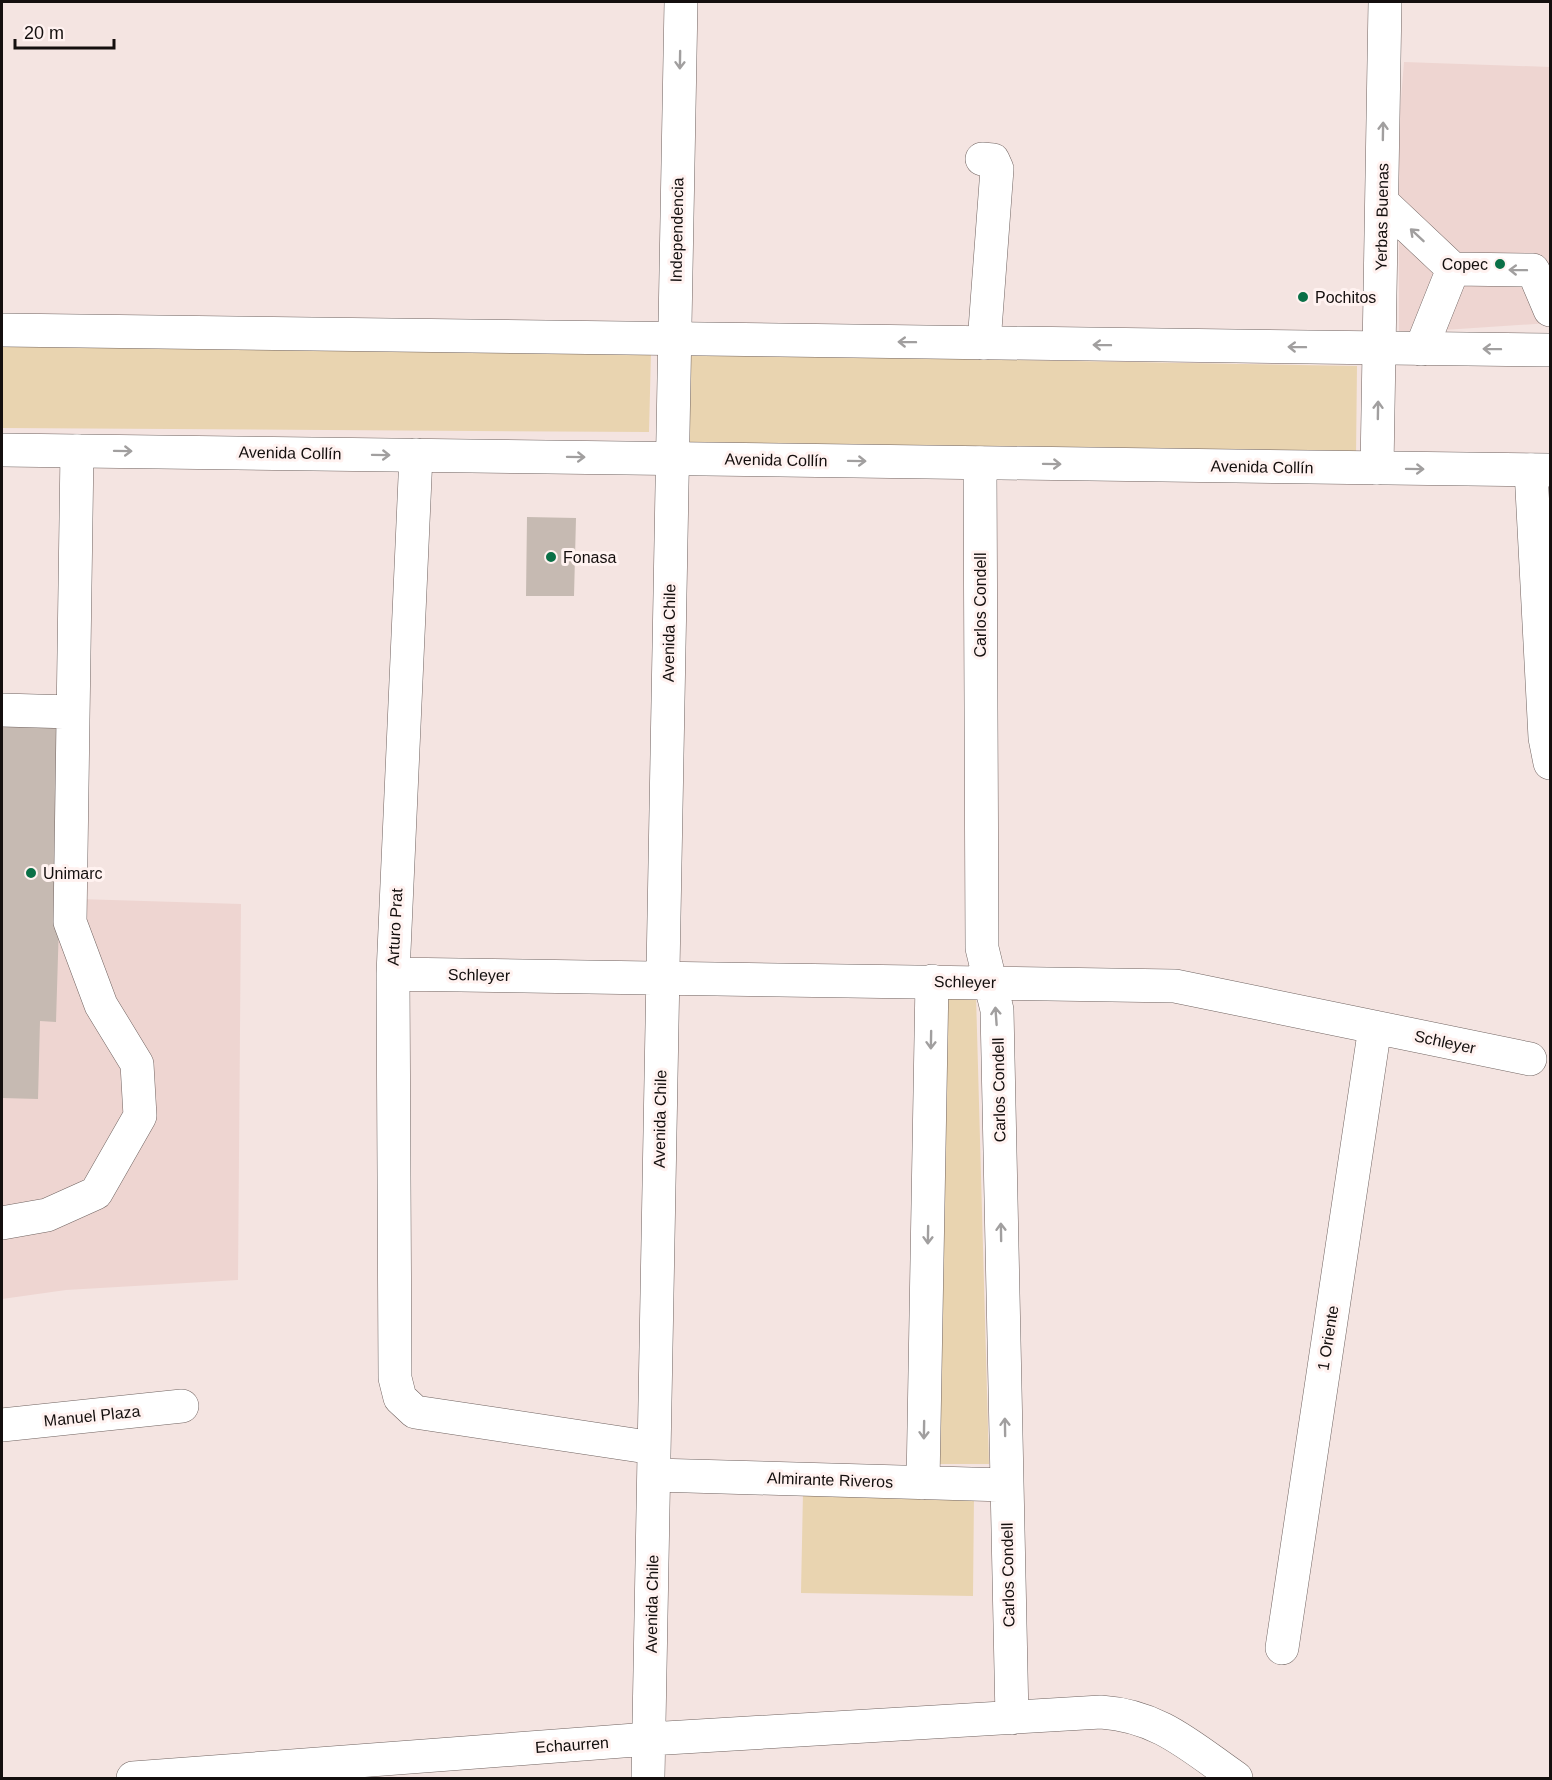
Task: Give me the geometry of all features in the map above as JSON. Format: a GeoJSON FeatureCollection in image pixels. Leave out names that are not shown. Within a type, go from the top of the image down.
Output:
{"type":"FeatureCollection","features":[{"type":"Feature","properties":{"kind":"street","name":"Independencia"},"geometry":{"type":"LineString","coordinates":[[673,459],[681,2]]}},
{"type":"Feature","properties":{"kind":"street","name":"Yerbas Buenas"},"geometry":{"type":"LineString","coordinates":[[1377,468],[1386,2]]}},
{"type":"Feature","properties":{"kind":"street"},"geometry":{"type":"LineString","coordinates":[[982,159],[993,160],[997,169],[984,343]]}},
{"type":"Feature","properties":{"kind":"street"},"geometry":{"type":"LineString","coordinates":[[1382,202],[1453,269],[1533,270],[1551,310]]}},
{"type":"Feature","properties":{"kind":"street"},"geometry":{"type":"LineString","coordinates":[[1421,349],[1453,269]]}},
{"type":"Feature","properties":{"kind":"street"},"geometry":{"type":"LineString","coordinates":[[2,330],[1551,350]]}},
{"type":"Feature","properties":{"kind":"street","name":"Avenida Collín"},"geometry":{"type":"LineString","coordinates":[[2,450],[1541,470]]}},
{"type":"Feature","properties":{"kind":"street"},"geometry":{"type":"LineString","coordinates":[[2,1223],[47,1215],[96,1193],[140,1116],[137,1064],[101,1005],[69,922],[78,451]]}},
{"type":"Feature","properties":{"kind":"street","name":"Arturo Prat"},"geometry":{"type":"LineString","coordinates":[[400,1398],[395,1378],[393,974],[416,455]]}},
{"type":"Feature","properties":{"kind":"street","name":"Avenida Chile"},"geometry":{"type":"LineString","coordinates":[[648,1779],[673,459]]}},
{"type":"Feature","properties":{"kind":"street","name":"Carlos Condell"},"geometry":{"type":"LineString","coordinates":[[980,463],[982,948],[997,1010],[1012,1718]]}},
{"type":"Feature","properties":{"kind":"street"},"geometry":{"type":"LineString","coordinates":[[1541,470],[1545,738],[1551,763]]}},
{"type":"Feature","properties":{"kind":"street"},"geometry":{"type":"LineString","coordinates":[[2,710],[72,712]]}},
{"type":"Feature","properties":{"kind":"street","name":"Schleyer"},"geometry":{"type":"LineString","coordinates":[[393,974],[1175,986],[1530,1059]]}},
{"type":"Feature","properties":{"kind":"street"},"geometry":{"type":"LineString","coordinates":[[923,1483],[932,981]]}},
{"type":"Feature","properties":{"kind":"street","name":"1 Oriente"},"geometry":{"type":"LineString","coordinates":[[1282,1648],[1375,1027]]}},
{"type":"Feature","properties":{"kind":"street","name":"Almirante Riveros"},"geometry":{"type":"LineString","coordinates":[[400,1398],[415,1412],[654,1461],[923,1483],[1006,1485]]}},
{"type":"Feature","properties":{"kind":"street","name":"Manuel Plaza"},"geometry":{"type":"LineString","coordinates":[[2,1425],[182,1406]]}},
{"type":"Feature","properties":{"kind":"street"},"geometry":{"type":"LineString","coordinates":[[1012,1718],[1101,1712],[1132,1715],[1164,1728],[1236,1779]]}},
{"type":"Feature","properties":{"kind":"street","name":"Echaurren"},"geometry":{"type":"LineString","coordinates":[[133,1779],[649,1739],[1012,1718]]}},
{"type":"Feature","properties":{"kind":"shaded area"},"geometry":{"type":"Polygon","coordinates":[[[1404,62],[1550,67],[1550,323],[1399,333],[1399,124],[1404,62]]]}},
{"type":"Feature","properties":{"kind":"shaded area"},"geometry":{"type":"Polygon","coordinates":[[[2,344],[651,352],[649,432],[2,428],[2,344]]]}},
{"type":"Feature","properties":{"kind":"shaded area"},"geometry":{"type":"Polygon","coordinates":[[[686,354],[1357,366],[1356,457],[684,446],[686,354]]]}},
{"type":"Feature","properties":{"kind":"shaded area"},"geometry":{"type":"Polygon","coordinates":[[[2,701],[79,899],[241,904],[238,1280],[66,1290],[2,1299],[2,701]]]}},
{"type":"Feature","properties":{"kind":"shaded area"},"geometry":{"type":"Polygon","coordinates":[[[937,995],[976,995],[989,1464],[937,1464],[937,995]]]}},
{"type":"Feature","properties":{"kind":"shaded area"},"geometry":{"type":"Polygon","coordinates":[[[803,1492],[974,1495],[973,1596],[801,1593],[803,1492]]]}},
{"type":"Feature","properties":{"kind":"building","name":"Fonasa"},"geometry":{"type":"Polygon","coordinates":[[[527,517],[576,518],[574,596],[526,596],[527,517]]]}},
{"type":"Feature","properties":{"kind":"building","name":"Unimarc"},"geometry":{"type":"Polygon","coordinates":[[[2,722],[65,724],[56,1022],[40,1021],[38,1099],[2,1098],[2,722]]]}},
{"type":"Feature","properties":{"kind":"place","name":"Copec"},"geometry":{"type":"Point","coordinates":[1500,264]}},
{"type":"Feature","properties":{"kind":"place","name":"Pochitos"},"geometry":{"type":"Point","coordinates":[1303,297]}},
{"type":"Feature","properties":{"kind":"place","name":"Fonasa"},"geometry":{"type":"Point","coordinates":[551,557]}},
{"type":"Feature","properties":{"kind":"place","name":"Unimarc"},"geometry":{"type":"Point","coordinates":[31,873]}}]}
